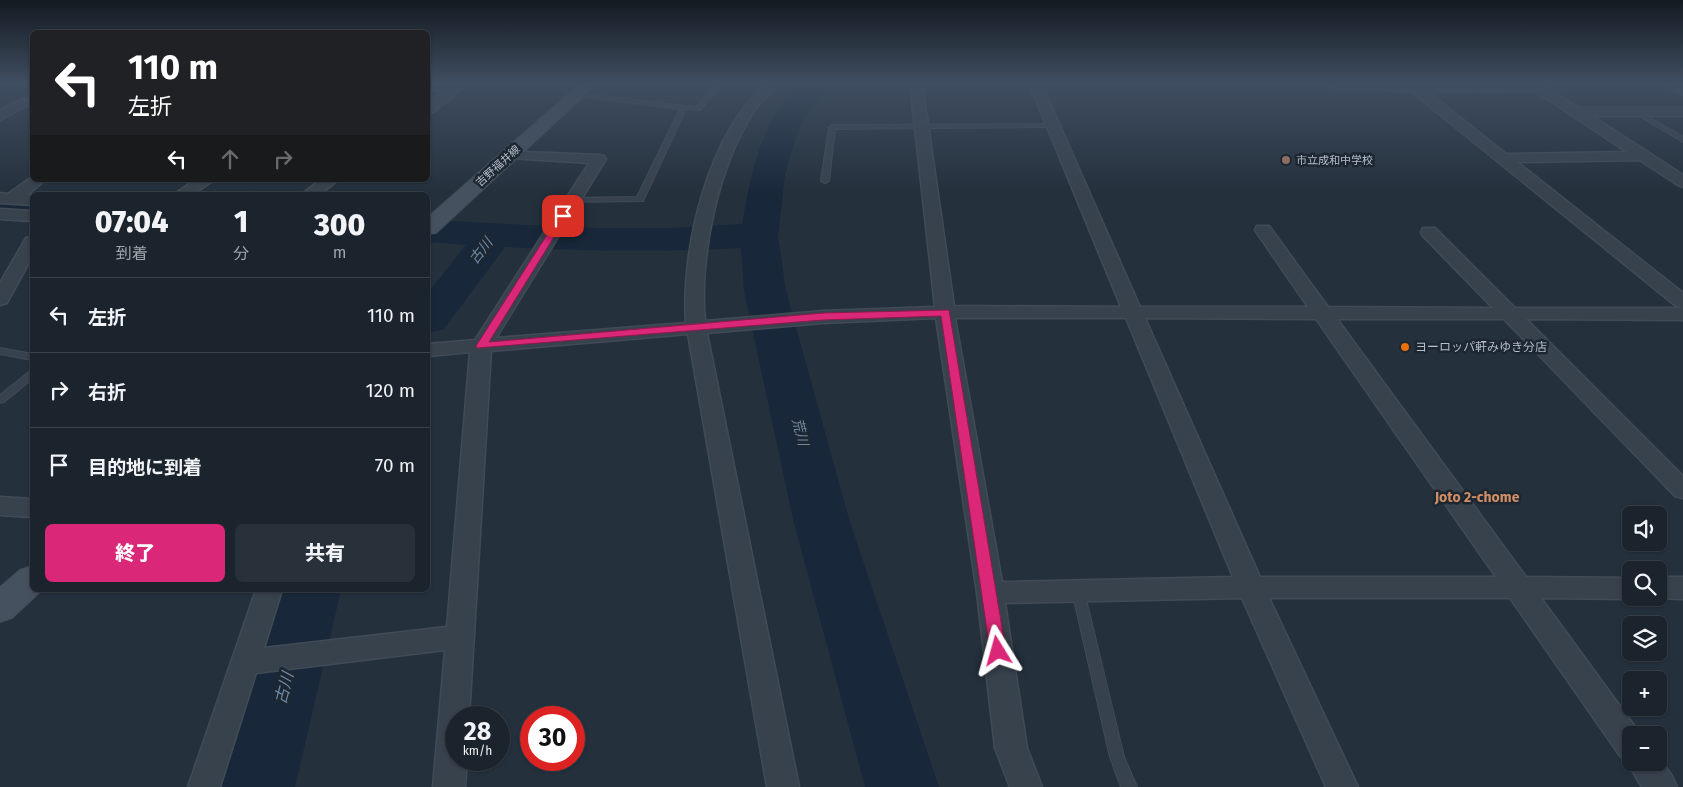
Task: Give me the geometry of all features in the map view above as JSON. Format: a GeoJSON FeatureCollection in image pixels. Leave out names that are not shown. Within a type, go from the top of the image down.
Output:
{"type":"FeatureCollection","features":[{"type":"Feature","properties":{"kind":"main road","name":"吉野福井線"},"geometry":{"type":"LineString","coordinates":[[430,224],[548,120]]}},
{"type":"Feature","properties":{"kind":"main road"},"geometry":{"type":"LineString","coordinates":[[0,608],[30,581]]}},
{"type":"Feature","properties":{"kind":"street"},"geometry":{"type":"LineString","coordinates":[[743,120],[725,156],[704,223],[694,281],[696,327],[783,787]]}},
{"type":"Feature","properties":{"kind":"street"},"geometry":{"type":"LineString","coordinates":[[921,120],[945,312],[990,594],[1011,748],[1026,787]]}},
{"type":"Feature","properties":{"kind":"street"},"geometry":{"type":"LineString","coordinates":[[1052,120],[1251,587],[1342,787]]}},
{"type":"Feature","properties":{"kind":"street"},"geometry":{"type":"LineString","coordinates":[[1455,120],[1683,302]]}},
{"type":"Feature","properties":{"kind":"street"},"geometry":{"type":"LineString","coordinates":[[1588,120],[1683,182]]}},
{"type":"Feature","properties":{"kind":"street"},"geometry":{"type":"LineString","coordinates":[[448,787],[481,346],[598,159],[510,154]]}},
{"type":"Feature","properties":{"kind":"street"},"geometry":{"type":"LineString","coordinates":[[1503,158],[1644,156]]}},
{"type":"Feature","properties":{"kind":"street"},"geometry":{"type":"LineString","coordinates":[[5,198],[33,182]]}},
{"type":"Feature","properties":{"kind":"street"},"geometry":{"type":"LineString","coordinates":[[186,192],[203,182]]}},
{"type":"Feature","properties":{"kind":"street"},"geometry":{"type":"LineString","coordinates":[[313,192],[327,182]]}},
{"type":"Feature","properties":{"kind":"street"},"geometry":{"type":"LineString","coordinates":[[5,198],[30,200]]}},
{"type":"Feature","properties":{"kind":"street"},"geometry":{"type":"LineString","coordinates":[[0,214],[30,216]]}},
{"type":"Feature","properties":{"kind":"street"},"geometry":{"type":"LineString","coordinates":[[1263,230],[1622,733]]}},
{"type":"Feature","properties":{"kind":"street"},"geometry":{"type":"LineString","coordinates":[[1429,232],[1683,490]]}},
{"type":"Feature","properties":{"kind":"street"},"geometry":{"type":"LineString","coordinates":[[0,299],[5,283],[30,245]]}},
{"type":"Feature","properties":{"kind":"street"},"geometry":{"type":"LineString","coordinates":[[430,350],[823,316],[945,312],[1683,314]]}},
{"type":"Feature","properties":{"kind":"street"},"geometry":{"type":"LineString","coordinates":[[0,506],[30,508]]}},
{"type":"Feature","properties":{"kind":"street"},"geometry":{"type":"LineString","coordinates":[[990,594],[1251,587],[1622,588]]}},
{"type":"Feature","properties":{"kind":"street"},"geometry":{"type":"LineString","coordinates":[[1667,588],[1683,588]]}},
{"type":"Feature","properties":{"kind":"street"},"geometry":{"type":"LineString","coordinates":[[204,787],[255,661],[269,592]]}},
{"type":"Feature","properties":{"kind":"street"},"geometry":{"type":"LineString","coordinates":[[255,661],[460,637]]}},
{"type":"Feature","properties":{"kind":"street"},"geometry":{"type":"LineString","coordinates":[[1649,771],[1661,787]]}},
{"type":"Feature","properties":{"kind":"lane"},"geometry":{"type":"LineString","coordinates":[[573,200],[640,199],[678,120]]}},
{"type":"Feature","properties":{"kind":"lane"},"geometry":{"type":"LineString","coordinates":[[1649,120],[1683,140]]}},
{"type":"Feature","properties":{"kind":"lane"},"geometry":{"type":"LineString","coordinates":[[826,182],[832,127],[1055,126]]}},
{"type":"Feature","properties":{"kind":"lane"},"geometry":{"type":"LineString","coordinates":[[0,350],[30,357]]}},
{"type":"Feature","properties":{"kind":"lane"},"geometry":{"type":"LineString","coordinates":[[0,400],[30,376]]}},
{"type":"Feature","properties":{"kind":"lane"},"geometry":{"type":"LineString","coordinates":[[1078,591],[1117,757],[1129,787]]}},
{"type":"Feature","properties":{"kind":"waterway","name":"荒川"},"geometry":{"type":"LineString","coordinates":[[759,235],[768,175],[779,139],[788,120]]}},
{"type":"Feature","properties":{"kind":"waterway","name":"古川"},"geometry":{"type":"LineString","coordinates":[[0,207],[30,209]]}},
{"type":"Feature","properties":{"kind":"waterway","name":"古川"},"geometry":{"type":"LineString","coordinates":[[430,231],[494,235]]}},
{"type":"Feature","properties":{"kind":"waterway","name":"古川"},"geometry":{"type":"LineString","coordinates":[[430,318],[494,235]]}},
{"type":"Feature","properties":{"kind":"waterway"},"geometry":{"type":"LineString","coordinates":[[494,235],[591,240],[671,240],[759,235]]}},
{"type":"Feature","properties":{"kind":"waterway","name":"荒川"},"geometry":{"type":"LineString","coordinates":[[759,235],[765,291],[821,519],[902,787]]}},
{"type":"Feature","properties":{"kind":"waterway","name":"古川"},"geometry":{"type":"LineString","coordinates":[[258,787],[309,592]]}},
{"type":"Feature","properties":{"kind":"place","name":"市立成和中学校"},"geometry":{"type":"Point","coordinates":[1286,160]}},
{"type":"Feature","properties":{"kind":"place","name":"ヨーロッパ軒みゆき分店"},"geometry":{"type":"Point","coordinates":[1405,347]}},
{"type":"Feature","properties":{"kind":"district","name":"Joto 2-chome"},"geometry":{"type":"Point","coordinates":[1477,497]}},
{"type":"Feature","properties":{"kind":"route"},"geometry":{"type":"LineString","coordinates":[[563,216],[481,346],[823,316],[945,312],[998,651]]}}]}
